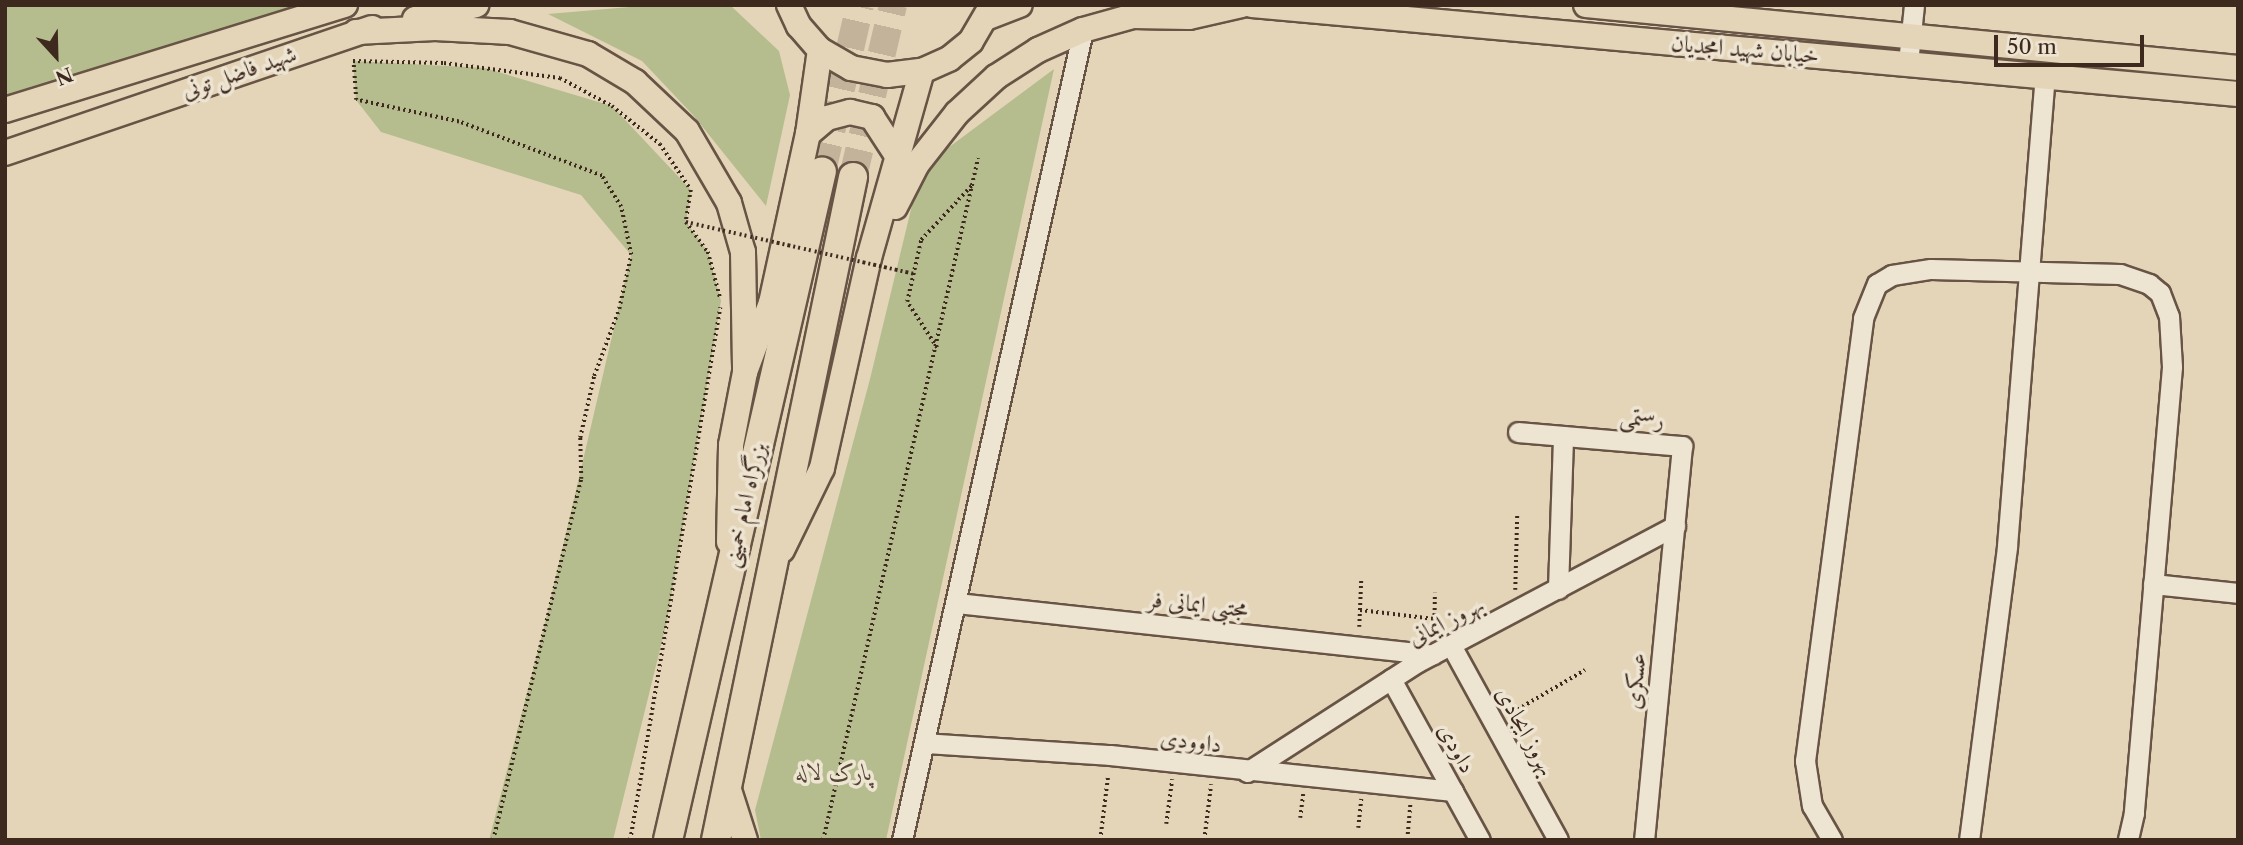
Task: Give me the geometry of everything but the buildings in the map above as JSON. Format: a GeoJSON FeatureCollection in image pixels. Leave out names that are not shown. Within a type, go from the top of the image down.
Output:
{"type":"FeatureCollection","features":[{"type":"Feature","properties":{"kind":"highway","name":"بزرگراه امام خمینی"},"geometry":{"type":"LineString","coordinates":[[668,840],[822,171]]}},
{"type":"Feature","properties":{"kind":"highway","name":"بزرگراه امام خمینی"},"geometry":{"type":"LineString","coordinates":[[716,840],[777,560],[853,177]]}},
{"type":"Feature","properties":{"kind":"main road","name":"شهید فاضل تونی"},"geometry":{"type":"LineString","coordinates":[[5,110],[345,5]]}},
{"type":"Feature","properties":{"kind":"main road","name":"شهید فاضل تونی"},"geometry":{"type":"LineString","coordinates":[[5,153],[356,32],[476,5]]}},
{"type":"Feature","properties":{"kind":"main road"},"geometry":{"type":"LineString","coordinates":[[789,5],[799,26],[820,50],[851,68],[887,75],[922,71],[948,59],[971,41],[990,11],[1020,5]]}},
{"type":"Feature","properties":{"kind":"main road"},"geometry":{"type":"LineString","coordinates":[[869,258],[917,164],[957,113],[996,77],[1038,50],[1083,30],[1133,16],[1189,18],[1242,5]]}},
{"type":"Feature","properties":{"kind":"main road","name":"خیابان شهید امجدیان"},"geometry":{"type":"LineString","coordinates":[[1252,5],[2045,74],[2238,94]]}},
{"type":"Feature","properties":{"kind":"main road","name":"خیابان شهید امجدیان"},"geometry":{"type":"LineString","coordinates":[[1586,5],[1660,9],[1910,37],[2238,68]]}},
{"type":"Feature","properties":{"kind":"main road"},"geometry":{"type":"LineString","coordinates":[[356,32],[435,28],[510,32],[588,54],[635,82],[687,131],[729,203],[743,252],[745,372]]}},
{"type":"Feature","properties":{"kind":"main road"},"geometry":{"type":"LineString","coordinates":[[728,575],[731,445],[745,372],[771,303],[808,134],[820,50]]}},
{"type":"Feature","properties":{"kind":"main road"},"geometry":{"type":"LineString","coordinates":[[777,560],[822,468],[869,258],[922,71]]}},
{"type":"Feature","properties":{"kind":"main road"},"geometry":{"type":"LineString","coordinates":[[808,134],[827,118],[850,112],[872,117],[898,156]]}},
{"type":"Feature","properties":{"kind":"main road"},"geometry":{"type":"LineString","coordinates":[[728,787],[745,840]]}},
{"type":"Feature","properties":{"kind":"street"},"geometry":{"type":"LineString","coordinates":[[1908,63],[1913,5]]}},
{"type":"Feature","properties":{"kind":"street"},"geometry":{"type":"LineString","coordinates":[[1658,42],[1660,9]]}},
{"type":"Feature","properties":{"kind":"street"},"geometry":{"type":"LineString","coordinates":[[902,840],[1083,30]]}},
{"type":"Feature","properties":{"kind":"street"},"geometry":{"type":"LineString","coordinates":[[1969,840],[2007,546],[2045,74]]}},
{"type":"Feature","properties":{"kind":"street"},"geometry":{"type":"LineString","coordinates":[[1832,840],[1812,806],[1805,761],[1858,351],[1871,293],[1892,275],[1918,271],[2028,269],[2120,274],[2149,284],[2160,293],[2169,316],[2172,367],[2134,813],[2127,840]]}},
{"type":"Feature","properties":{"kind":"street","name":"رستمی"},"geometry":{"type":"LineString","coordinates":[[1518,432],[1682,446],[1675,526]]}},
{"type":"Feature","properties":{"kind":"street"},"geometry":{"type":"LineString","coordinates":[[1558,589],[1563,436]]}},
{"type":"Feature","properties":{"kind":"street","name":"بهروز ایمانی"},"geometry":{"type":"LineString","coordinates":[[1247,772],[1391,679],[1675,526]]}},
{"type":"Feature","properties":{"kind":"street","name":"عسکری"},"geometry":{"type":"LineString","coordinates":[[1644,840],[1675,526]]}},
{"type":"Feature","properties":{"kind":"street"},"geometry":{"type":"LineString","coordinates":[[2153,584],[2238,593]]}},
{"type":"Feature","properties":{"kind":"street","name":"مجتبی ایمانی فر"},"geometry":{"type":"LineString","coordinates":[[957,603],[1433,655]]}},
{"type":"Feature","properties":{"kind":"street","name":"بهروز ایجادی"},"geometry":{"type":"LineString","coordinates":[[1452,647],[1558,840]]}},
{"type":"Feature","properties":{"kind":"street","name":"داودی"},"geometry":{"type":"LineString","coordinates":[[1391,679],[1480,840]]}},
{"type":"Feature","properties":{"kind":"street","name":"داوودی"},"geometry":{"type":"LineString","coordinates":[[924,743],[1110,755],[1247,772],[1453,791]]}},
{"type":"Feature","properties":{"kind":"path"},"geometry":{"type":"LineString","coordinates":[[493,840],[581,479],[580,438],[594,376],[619,309],[631,255],[621,207],[602,176],[459,122],[356,100],[353,61],[444,63],[560,78],[612,106],[660,144],[691,190],[686,222],[708,252],[721,301],[630,840]]}},
{"type":"Feature","properties":{"kind":"path"},"geometry":{"type":"LineString","coordinates":[[823,840],[938,350],[978,158]]}},
{"type":"Feature","properties":{"kind":"path"},"geometry":{"type":"LineString","coordinates":[[938,350],[907,302],[920,240],[974,182]]}},
{"type":"Feature","properties":{"kind":"path"},"geometry":{"type":"LineString","coordinates":[[686,222],[915,274]]}},
{"type":"Feature","properties":{"kind":"path"},"geometry":{"type":"LineString","coordinates":[[1514,613],[1517,516]]}},
{"type":"Feature","properties":{"kind":"path"},"geometry":{"type":"LineString","coordinates":[[1358,647],[1361,580]]}},
{"type":"Feature","properties":{"kind":"path"},"geometry":{"type":"LineString","coordinates":[[1433,655],[1435,593]]}},
{"type":"Feature","properties":{"kind":"path"},"geometry":{"type":"LineString","coordinates":[[1360,610],[1434,619]]}},
{"type":"Feature","properties":{"kind":"path"},"geometry":{"type":"LineString","coordinates":[[1494,723],[1585,670]]}},
{"type":"Feature","properties":{"kind":"path"},"geometry":{"type":"LineString","coordinates":[[1100,840],[1110,755]]}},
{"type":"Feature","properties":{"kind":"path"},"geometry":{"type":"LineString","coordinates":[[1166,824],[1174,763]]}},
{"type":"Feature","properties":{"kind":"path"},"geometry":{"type":"LineString","coordinates":[[1203,840],[1213,768]]}},
{"type":"Feature","properties":{"kind":"path"},"geometry":{"type":"LineString","coordinates":[[1300,818],[1305,778]]}},
{"type":"Feature","properties":{"kind":"path"},"geometry":{"type":"LineString","coordinates":[[1359,828],[1363,783]]}},
{"type":"Feature","properties":{"kind":"path"},"geometry":{"type":"LineString","coordinates":[[1407,840],[1412,788]]}},
{"type":"Feature","properties":{"kind":"green space"},"geometry":{"type":"Polygon","coordinates":[[[5,5],[346,5],[5,98],[5,5]]]}},
{"type":"Feature","properties":{"kind":"green space"},"geometry":{"type":"Polygon","coordinates":[[[653,5],[730,5],[779,51],[790,95],[766,206],[693,115],[642,61],[548,14],[653,5]]]}},
{"type":"Feature","properties":{"kind":"green space"},"geometry":{"type":"Polygon","coordinates":[[[353,61],[485,68],[612,106],[691,190],[686,222],[708,252],[721,301],[667,621],[613,840],[489,840],[544,627],[631,255],[581,195],[381,132],[356,100],[353,61]]]}},
{"type":"Feature","properties":{"kind":"green space","name":"پارک لاله"},"geometry":{"type":"Polygon","coordinates":[[[1054,69],[886,840],[761,840],[755,810],[870,379],[921,168],[1054,69]]]}},
{"type":"Feature","properties":{"kind":"tunnel"},"geometry":{"type":"LineString","coordinates":[[822,171],[860,5]]}},
{"type":"Feature","properties":{"kind":"tunnel"},"geometry":{"type":"LineString","coordinates":[[853,177],[893,5]]}}]}
